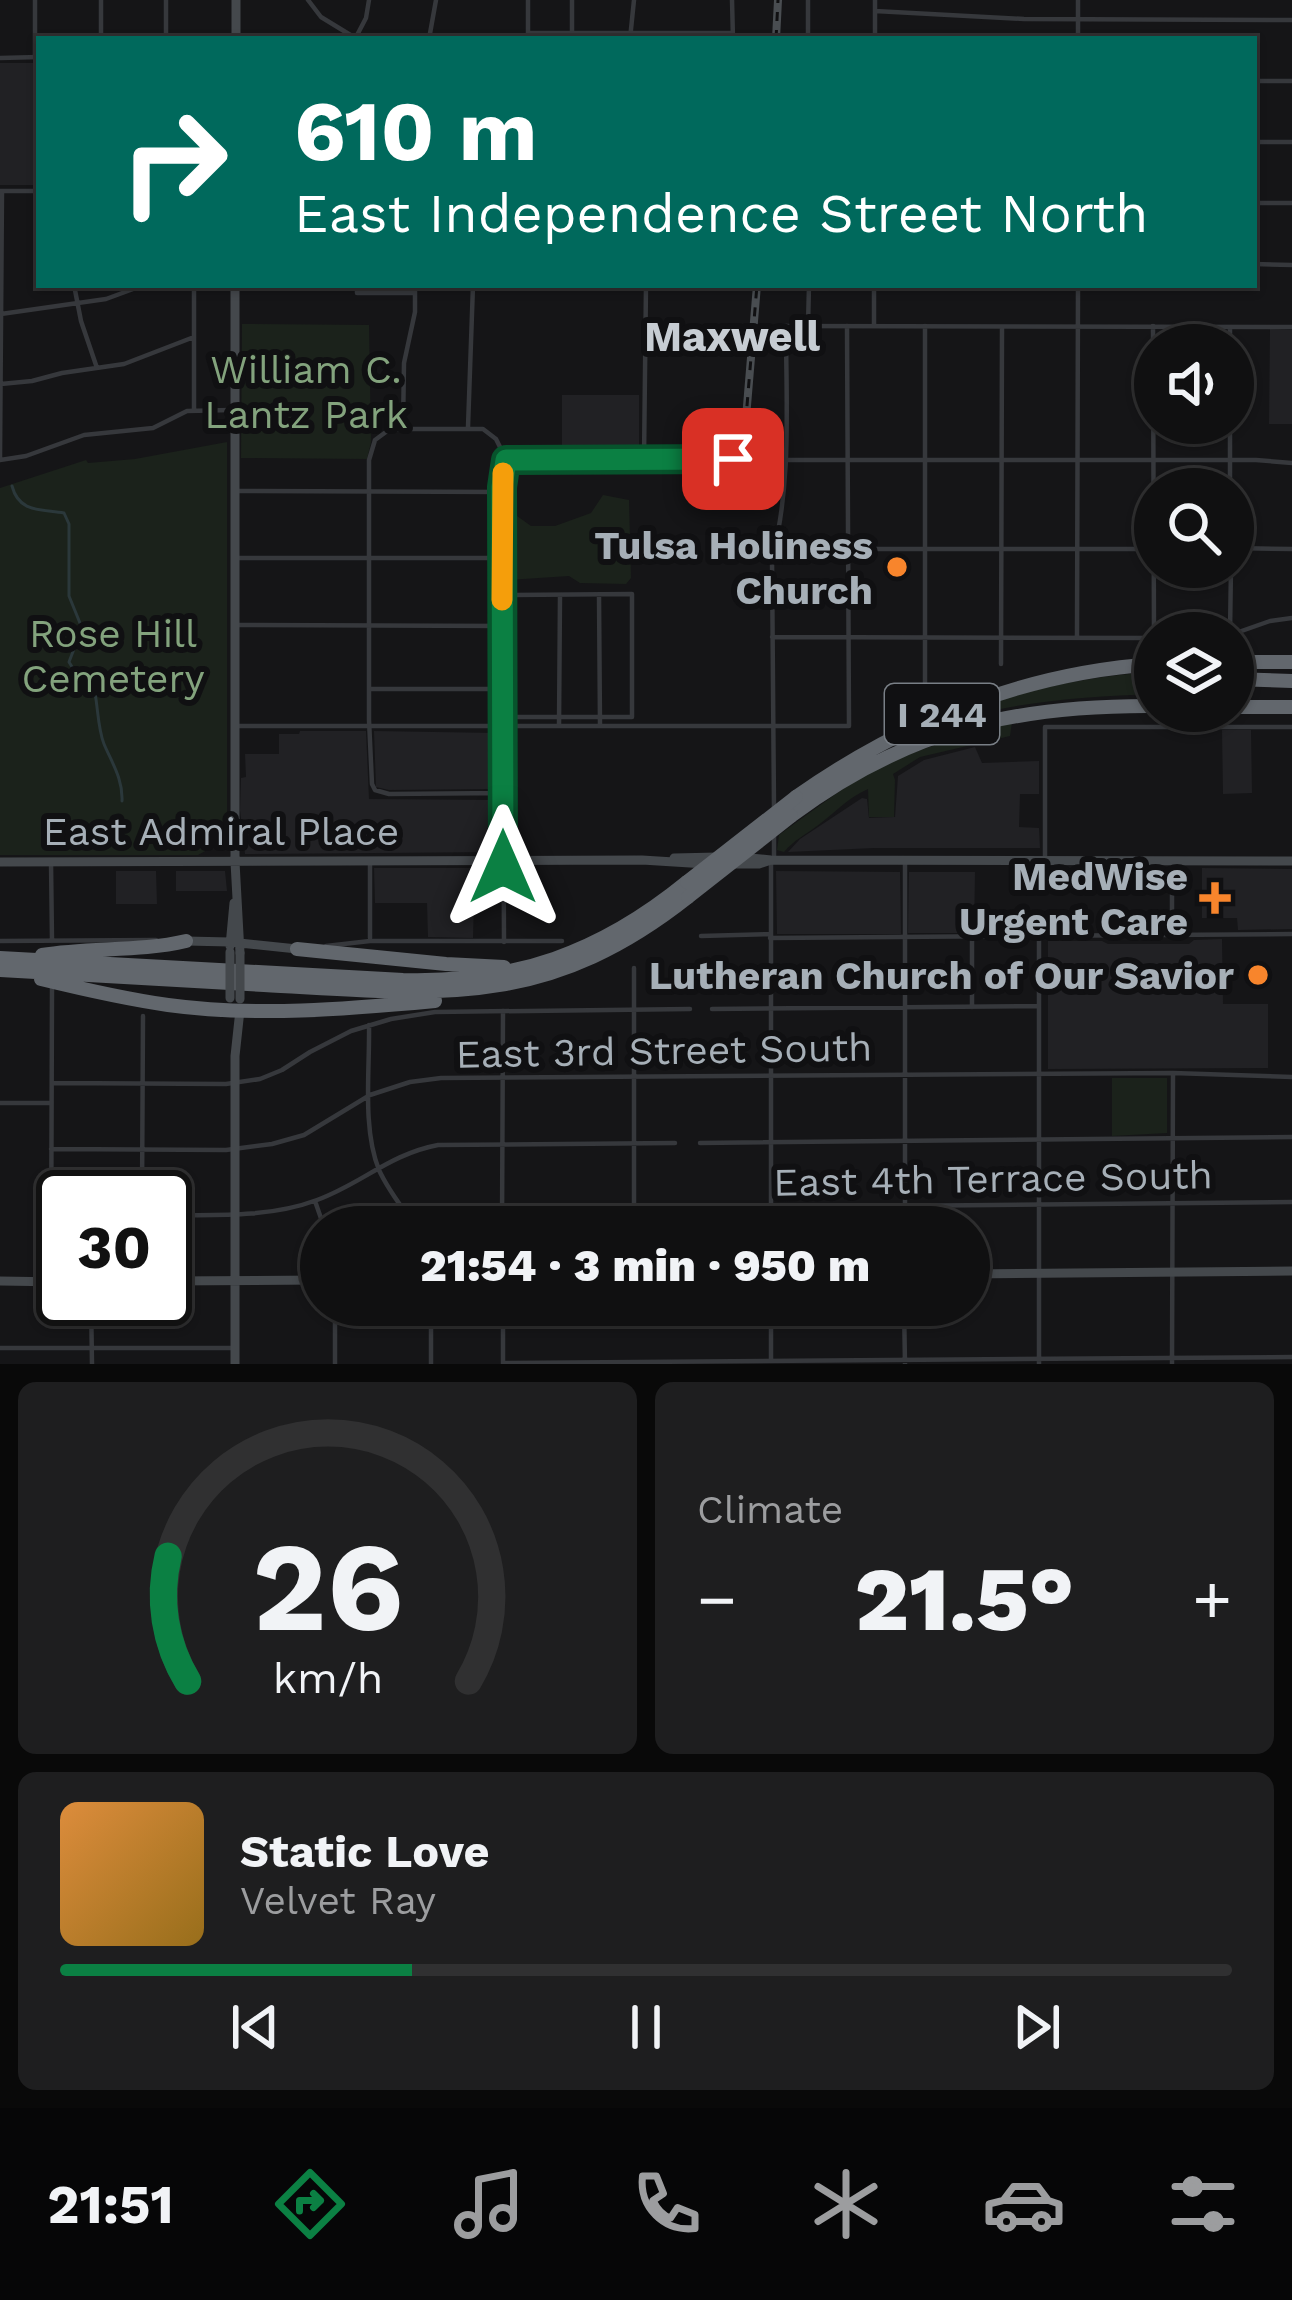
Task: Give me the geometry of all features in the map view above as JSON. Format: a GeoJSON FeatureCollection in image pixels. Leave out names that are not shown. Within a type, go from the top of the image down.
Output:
{"type":"FeatureCollection","features":[{"type":"Feature","properties":{"kind":"highway"},"geometry":{"type":"LineString","coordinates":[[1254,662],[1292,662]]}},
{"type":"Feature","properties":{"kind":"highway","name":"I 244"},"geometry":{"type":"LineString","coordinates":[[6,965],[428,993],[491,988],[552,973],[644,930],[796,796],[893,736],[950,710],[1036,682],[1134,668]]}},
{"type":"Feature","properties":{"kind":"highway"},"geometry":{"type":"LineString","coordinates":[[1254,683],[1292,683]]}},
{"type":"Feature","properties":{"kind":"highway","name":"I 244"},"geometry":{"type":"LineString","coordinates":[[6,965],[431,980],[478,978],[527,968],[561,958],[639,919],[855,773],[911,746],[947,732],[1032,712],[1134,705]]}},
{"type":"Feature","properties":{"kind":"highway"},"geometry":{"type":"LineString","coordinates":[[1254,707],[1292,707]]}},
{"type":"Feature","properties":{"kind":"highway"},"geometry":{"type":"LineString","coordinates":[[6,965],[70,950],[186,941]]}},
{"type":"Feature","properties":{"kind":"highway"},"geometry":{"type":"LineString","coordinates":[[297,949],[527,968]]}},
{"type":"Feature","properties":{"kind":"highway"},"geometry":{"type":"LineString","coordinates":[[6,965],[166,1004],[325,1009],[433,1001],[491,988]]}},
{"type":"Feature","properties":{"kind":"main road"},"geometry":{"type":"LineString","coordinates":[[236,0],[236,36]]}},
{"type":"Feature","properties":{"kind":"main road"},"geometry":{"type":"LineString","coordinates":[[235,288],[235,1364]]}},
{"type":"Feature","properties":{"kind":"main road","name":"East Admiral Place"},"geometry":{"type":"LineString","coordinates":[[0,862],[658,860],[759,864],[772,860]]}},
{"type":"Feature","properties":{"kind":"main road"},"geometry":{"type":"LineString","coordinates":[[772,860],[1292,861]]}},
{"type":"Feature","properties":{"kind":"main road"},"geometry":{"type":"LineString","coordinates":[[186,941],[297,949]]}},
{"type":"Feature","properties":{"kind":"main road"},"geometry":{"type":"LineString","coordinates":[[990,1274],[1292,1271]]}},
{"type":"Feature","properties":{"kind":"main road"},"geometry":{"type":"LineString","coordinates":[[192,1282],[300,1280]]}},
{"type":"Feature","properties":{"kind":"main road"},"geometry":{"type":"LineString","coordinates":[[0,1281],[36,1282]]}},
{"type":"Feature","properties":{"kind":"street"},"geometry":{"type":"LineString","coordinates":[[35,0],[36,36]]}},
{"type":"Feature","properties":{"kind":"street"},"geometry":{"type":"LineString","coordinates":[[100,36],[101,0]]}},
{"type":"Feature","properties":{"kind":"street"},"geometry":{"type":"LineString","coordinates":[[166,0],[166,36]]}},
{"type":"Feature","properties":{"kind":"street"},"geometry":{"type":"LineString","coordinates":[[308,0],[321,17],[351,36]]}},
{"type":"Feature","properties":{"kind":"street"},"geometry":{"type":"LineString","coordinates":[[357,36],[369,0]]}},
{"type":"Feature","properties":{"kind":"street"},"geometry":{"type":"LineString","coordinates":[[430,36],[436,0]]}},
{"type":"Feature","properties":{"kind":"street"},"geometry":{"type":"LineString","coordinates":[[528,0],[528,36],[572,32],[732,36],[732,0]]}},
{"type":"Feature","properties":{"kind":"street"},"geometry":{"type":"LineString","coordinates":[[572,0],[572,32]]}},
{"type":"Feature","properties":{"kind":"street"},"geometry":{"type":"LineString","coordinates":[[630,36],[634,0]]}},
{"type":"Feature","properties":{"kind":"street"},"geometry":{"type":"LineString","coordinates":[[808,0],[808,36]]}},
{"type":"Feature","properties":{"kind":"street"},"geometry":{"type":"LineString","coordinates":[[875,0],[875,36]]}},
{"type":"Feature","properties":{"kind":"street"},"geometry":{"type":"LineString","coordinates":[[1078,0],[1078,36]]}},
{"type":"Feature","properties":{"kind":"street"},"geometry":{"type":"LineString","coordinates":[[875,11],[1078,20],[1292,20]]}},
{"type":"Feature","properties":{"kind":"street"},"geometry":{"type":"LineString","coordinates":[[0,58],[36,57]]}},
{"type":"Feature","properties":{"kind":"street"},"geometry":{"type":"LineString","coordinates":[[1257,81],[1292,81]]}},
{"type":"Feature","properties":{"kind":"street"},"geometry":{"type":"LineString","coordinates":[[1257,142],[1292,142]]}},
{"type":"Feature","properties":{"kind":"street"},"geometry":{"type":"LineString","coordinates":[[36,191],[1,191],[0,460],[26,456],[84,434],[153,428],[194,410],[235,410]]}},
{"type":"Feature","properties":{"kind":"street"},"geometry":{"type":"LineString","coordinates":[[1257,203],[1292,203]]}},
{"type":"Feature","properties":{"kind":"street"},"geometry":{"type":"LineString","coordinates":[[1257,265],[1292,265]]}},
{"type":"Feature","properties":{"kind":"street"},"geometry":{"type":"LineString","coordinates":[[74,288],[97,368]]}},
{"type":"Feature","properties":{"kind":"street"},"geometry":{"type":"LineString","coordinates":[[1,314],[106,299],[136,288]]}},
{"type":"Feature","properties":{"kind":"street"},"geometry":{"type":"LineString","coordinates":[[194,410],[197,288]]}},
{"type":"Feature","properties":{"kind":"street"},"geometry":{"type":"LineString","coordinates":[[468,427],[473,288]]}},
{"type":"Feature","properties":{"kind":"street"},"geometry":{"type":"LineString","coordinates":[[644,459],[646,288]]}},
{"type":"Feature","properties":{"kind":"street"},"geometry":{"type":"LineString","coordinates":[[808,326],[809,288]]}},
{"type":"Feature","properties":{"kind":"street"},"geometry":{"type":"LineString","coordinates":[[874,288],[874,326]]}},
{"type":"Feature","properties":{"kind":"street"},"geometry":{"type":"LineString","coordinates":[[1077,637],[1078,288]]}},
{"type":"Feature","properties":{"kind":"street"},"geometry":{"type":"LineString","coordinates":[[357,289],[415,289],[416,312],[404,363],[403,427]]}},
{"type":"Feature","properties":{"kind":"street"},"geometry":{"type":"LineString","coordinates":[[770,1206],[772,558],[785,459],[783,326],[1134,326]]}},
{"type":"Feature","properties":{"kind":"street"},"geometry":{"type":"LineString","coordinates":[[235,726],[849,726],[848,326]]}},
{"type":"Feature","properties":{"kind":"street"},"geometry":{"type":"LineString","coordinates":[[925,326],[925,701]]}},
{"type":"Feature","properties":{"kind":"street"},"geometry":{"type":"LineString","coordinates":[[1001,664],[1002,326]]}},
{"type":"Feature","properties":{"kind":"street"},"geometry":{"type":"LineString","coordinates":[[1254,326],[1292,327]]}},
{"type":"Feature","properties":{"kind":"street"},"geometry":{"type":"LineString","coordinates":[[1,384],[144,358],[194,337]]}},
{"type":"Feature","properties":{"kind":"street"},"geometry":{"type":"LineString","coordinates":[[502,794],[389,794],[375,790],[372,784],[370,454],[387,430],[482,429],[500,443],[506,460],[502,492],[504,942]]}},
{"type":"Feature","properties":{"kind":"street"},"geometry":{"type":"LineString","coordinates":[[1154,444],[1154,468]]}},
{"type":"Feature","properties":{"kind":"street"},"geometry":{"type":"LineString","coordinates":[[1230,444],[1230,468]]}},
{"type":"Feature","properties":{"kind":"street"},"geometry":{"type":"LineString","coordinates":[[506,460],[1292,463]]}},
{"type":"Feature","properties":{"kind":"street"},"geometry":{"type":"LineString","coordinates":[[235,491],[502,492]]}},
{"type":"Feature","properties":{"kind":"street"},"geometry":{"type":"LineString","coordinates":[[1254,548],[1292,549]]}},
{"type":"Feature","properties":{"kind":"street"},"geometry":{"type":"LineString","coordinates":[[775,549],[1134,549]]}},
{"type":"Feature","properties":{"kind":"street"},"geometry":{"type":"LineString","coordinates":[[235,558],[503,559]]}},
{"type":"Feature","properties":{"kind":"street"},"geometry":{"type":"LineString","coordinates":[[502,714],[513,717],[632,717],[632,594],[512,595],[513,717]]}},
{"type":"Feature","properties":{"kind":"street"},"geometry":{"type":"LineString","coordinates":[[559,726],[560,595]]}},
{"type":"Feature","properties":{"kind":"street"},"geometry":{"type":"LineString","coordinates":[[599,595],[600,726]]}},
{"type":"Feature","properties":{"kind":"street"},"geometry":{"type":"LineString","coordinates":[[1254,626],[1292,618]]}},
{"type":"Feature","properties":{"kind":"street"},"geometry":{"type":"LineString","coordinates":[[235,625],[502,626]]}},
{"type":"Feature","properties":{"kind":"street"},"geometry":{"type":"LineString","coordinates":[[772,637],[1134,638]]}},
{"type":"Feature","properties":{"kind":"street"},"geometry":{"type":"LineString","coordinates":[[369,689],[502,689]]}},
{"type":"Feature","properties":{"kind":"street"},"geometry":{"type":"LineString","coordinates":[[1045,861],[1045,727],[1292,727]]}},
{"type":"Feature","properties":{"kind":"street"},"geometry":{"type":"LineString","coordinates":[[370,860],[370,941]]}},
{"type":"Feature","properties":{"kind":"street"},"geometry":{"type":"LineString","coordinates":[[905,860],[905,1205]]}},
{"type":"Feature","properties":{"kind":"street"},"geometry":{"type":"LineString","coordinates":[[1172,860],[1172,935]]}},
{"type":"Feature","properties":{"kind":"street"},"geometry":{"type":"LineString","coordinates":[[52,862],[52,941]]}},
{"type":"Feature","properties":{"kind":"street"},"geometry":{"type":"LineString","coordinates":[[701,936],[1292,934]]}},
{"type":"Feature","properties":{"kind":"street"},"geometry":{"type":"LineString","coordinates":[[1039,1362],[1040,936]]}},
{"type":"Feature","properties":{"kind":"street"},"geometry":{"type":"LineString","coordinates":[[972,937],[972,1007]]}},
{"type":"Feature","properties":{"kind":"street"},"geometry":{"type":"LineString","coordinates":[[0,941],[186,941]]}},
{"type":"Feature","properties":{"kind":"street"},"geometry":{"type":"LineString","coordinates":[[297,949],[370,941],[562,941]]}},
{"type":"Feature","properties":{"kind":"street"},"geometry":{"type":"LineString","coordinates":[[634,968],[634,1206]]}},
{"type":"Feature","properties":{"kind":"street"},"geometry":{"type":"LineString","coordinates":[[51,1170],[52,988]]}},
{"type":"Feature","properties":{"kind":"street"},"geometry":{"type":"LineString","coordinates":[[712,1009],[1039,1006]]}},
{"type":"Feature","properties":{"kind":"street"},"geometry":{"type":"LineString","coordinates":[[52,1083],[235,1082],[272,1075],[334,1038],[369,1025],[435,1012],[690,1010]]}},
{"type":"Feature","properties":{"kind":"street"},"geometry":{"type":"LineString","coordinates":[[502,1011],[502,1206]]}},
{"type":"Feature","properties":{"kind":"street"},"geometry":{"type":"LineString","coordinates":[[142,1016],[143,1170]]}},
{"type":"Feature","properties":{"kind":"street"},"geometry":{"type":"LineString","coordinates":[[369,1025],[370,1132],[378,1167],[403,1206]]}},
{"type":"Feature","properties":{"kind":"street"},"geometry":{"type":"LineString","coordinates":[[1172,1361],[1173,1073]]}},
{"type":"Feature","properties":{"kind":"street","name":"East 3rd Street South"},"geometry":{"type":"LineString","coordinates":[[51,1150],[272,1144],[304,1135],[370,1095],[426,1080],[1173,1073],[1292,1077]]}},
{"type":"Feature","properties":{"kind":"street"},"geometry":{"type":"LineString","coordinates":[[0,1103],[51,1103]]}},
{"type":"Feature","properties":{"kind":"street"},"geometry":{"type":"LineString","coordinates":[[700,1143],[1292,1137]]}},
{"type":"Feature","properties":{"kind":"street"},"geometry":{"type":"LineString","coordinates":[[192,1215],[270,1212],[315,1201],[420,1148],[675,1143]]}},
{"type":"Feature","properties":{"kind":"street"},"geometry":{"type":"LineString","coordinates":[[315,1201],[317,1206]]}},
{"type":"Feature","properties":{"kind":"street","name":"East 4th Terrace South"},"geometry":{"type":"LineString","coordinates":[[838,1206],[1292,1202]]}},
{"type":"Feature","properties":{"kind":"street"},"geometry":{"type":"LineString","coordinates":[[92,1326],[92,1364]]}},
{"type":"Feature","properties":{"kind":"street"},"geometry":{"type":"LineString","coordinates":[[334,1326],[334,1364]]}},
{"type":"Feature","properties":{"kind":"street"},"geometry":{"type":"LineString","coordinates":[[430,1364],[431,1326]]}},
{"type":"Feature","properties":{"kind":"street"},"geometry":{"type":"LineString","coordinates":[[503,1326],[503,1364],[1292,1357]]}},
{"type":"Feature","properties":{"kind":"street"},"geometry":{"type":"LineString","coordinates":[[771,1326],[771,1363]]}},
{"type":"Feature","properties":{"kind":"street"},"geometry":{"type":"LineString","coordinates":[[904,1326],[904,1362]]}},
{"type":"Feature","properties":{"kind":"street"},"geometry":{"type":"LineString","coordinates":[[0,1348],[235,1348]]}},
{"type":"Feature","properties":{"kind":"shaded area"},"geometry":{"type":"Polygon","coordinates":[[[0,63],[36,63],[36,185],[0,185],[0,63]]]}},
{"type":"Feature","properties":{"kind":"shaded area"},"geometry":{"type":"Polygon","coordinates":[[[1270,329],[1292,330],[1292,424],[1269,424],[1270,329]]]}},
{"type":"Feature","properties":{"kind":"shaded area"},"geometry":{"type":"Polygon","coordinates":[[[562,395],[639,395],[639,455],[562,455],[562,395]]]}},
{"type":"Feature","properties":{"kind":"shaded area"},"geometry":{"type":"Polygon","coordinates":[[[366,731],[369,799],[497,800],[498,852],[245,854],[240,810],[245,754],[279,754],[279,734],[366,731]]]}},
{"type":"Feature","properties":{"kind":"shaded area"},"geometry":{"type":"Polygon","coordinates":[[[374,731],[496,733],[496,789],[376,787],[374,731]]]}},
{"type":"Feature","properties":{"kind":"shaded area"},"geometry":{"type":"Polygon","coordinates":[[[1222,732],[1251,732],[1252,793],[1223,794],[1222,732]]]}},
{"type":"Feature","properties":{"kind":"shaded area"},"geometry":{"type":"Polygon","coordinates":[[[975,747],[982,763],[1039,761],[1039,794],[1020,794],[1019,827],[1039,828],[1040,848],[788,852],[862,798],[867,799],[869,818],[895,817],[898,776],[924,760],[975,747]]]}},
{"type":"Feature","properties":{"kind":"shaded area"},"geometry":{"type":"Polygon","coordinates":[[[374,868],[497,868],[497,902],[474,902],[473,938],[428,937],[427,903],[375,903],[374,868]]]}},
{"type":"Feature","properties":{"kind":"shaded area"},"geometry":{"type":"Polygon","coordinates":[[[1202,868],[1292,869],[1292,929],[1238,930],[1237,918],[1202,918],[1202,868]]]}},
{"type":"Feature","properties":{"kind":"shaded area"},"geometry":{"type":"Polygon","coordinates":[[[116,871],[156,871],[157,904],[116,904],[116,871]]]}},
{"type":"Feature","properties":{"kind":"shaded area"},"geometry":{"type":"Polygon","coordinates":[[[176,871],[225,871],[227,891],[176,891],[176,871]]]}},
{"type":"Feature","properties":{"kind":"shaded area"},"geometry":{"type":"Polygon","coordinates":[[[776,871],[900,872],[901,934],[777,934],[776,871]]]}},
{"type":"Feature","properties":{"kind":"shaded area"},"geometry":{"type":"Polygon","coordinates":[[[909,872],[975,872],[974,933],[908,933],[909,872]]]}},
{"type":"Feature","properties":{"kind":"shaded area"},"geometry":{"type":"Polygon","coordinates":[[[1222,939],[1223,1004],[1268,1004],[1268,1068],[1048,1069],[1048,941],[1189,944],[1222,939]]]}},
{"type":"Feature","properties":{"kind":"green space","name":"William C. Lantz Park"},"geometry":{"type":"Polygon","coordinates":[[[242,324],[369,325],[371,442],[367,459],[241,458],[242,324]]]}},
{"type":"Feature","properties":{"kind":"green space","name":"Rose Hill Cemetery"},"geometry":{"type":"Polygon","coordinates":[[[227,442],[227,822],[220,843],[198,855],[0,855],[0,488],[86,460],[135,459],[227,442]]]}},
{"type":"Feature","properties":{"kind":"green space"},"geometry":{"type":"Polygon","coordinates":[[[603,495],[629,500],[631,578],[626,584],[580,583],[569,576],[507,580],[506,508],[531,526],[555,526],[591,513],[603,495]]]}},
{"type":"Feature","properties":{"kind":"green space"},"geometry":{"type":"Polygon","coordinates":[[[1134,674],[1134,695],[996,710],[872,754],[939,722],[1009,697],[1134,674]]]}},
{"type":"Feature","properties":{"kind":"green space"},"geometry":{"type":"Polygon","coordinates":[[[1012,722],[1010,736],[920,757],[893,774],[894,817],[869,817],[868,789],[784,852],[777,850],[779,835],[873,771],[931,746],[1012,722]]]}},
{"type":"Feature","properties":{"kind":"green space"},"geometry":{"type":"Polygon","coordinates":[[[1112,1078],[1167,1078],[1167,1133],[1112,1136],[1112,1078]]]}},
{"type":"Feature","properties":{"kind":"waterway"},"geometry":{"type":"LineString","coordinates":[[12,486],[25,505],[64,513],[69,524],[69,596],[82,628],[69,662],[85,688],[95,693],[102,738],[119,778],[122,801]]}},
{"type":"Feature","properties":{"kind":"railway"},"geometry":{"type":"LineString","coordinates":[[776,36],[778,0]]}},
{"type":"Feature","properties":{"kind":"railway"},"geometry":{"type":"LineString","coordinates":[[744,442],[757,288]]}},
{"type":"Feature","properties":{"kind":"slow traffic"},"geometry":{"type":"LineString","coordinates":[[502,600],[503,473]]}},
{"type":"Feature","properties":{"kind":"place","name":"Tulsa Holiness Church"},"geometry":{"type":"Point","coordinates":[897,567]}},
{"type":"Feature","properties":{"kind":"place","name":"MedWise Urgent Care"},"geometry":{"type":"Point","coordinates":[1215,898]}},
{"type":"Feature","properties":{"kind":"place","name":"Lutheran Church of Our Savior"},"geometry":{"type":"Point","coordinates":[1258,975]}},
{"type":"Feature","properties":{"kind":"district","name":"Maxwell"},"geometry":{"type":"Point","coordinates":[732,336]}},
{"type":"Feature","properties":{"kind":"route"},"geometry":{"type":"LineString","coordinates":[[503,867],[502,487],[506,460],[733,459]]}}]}
